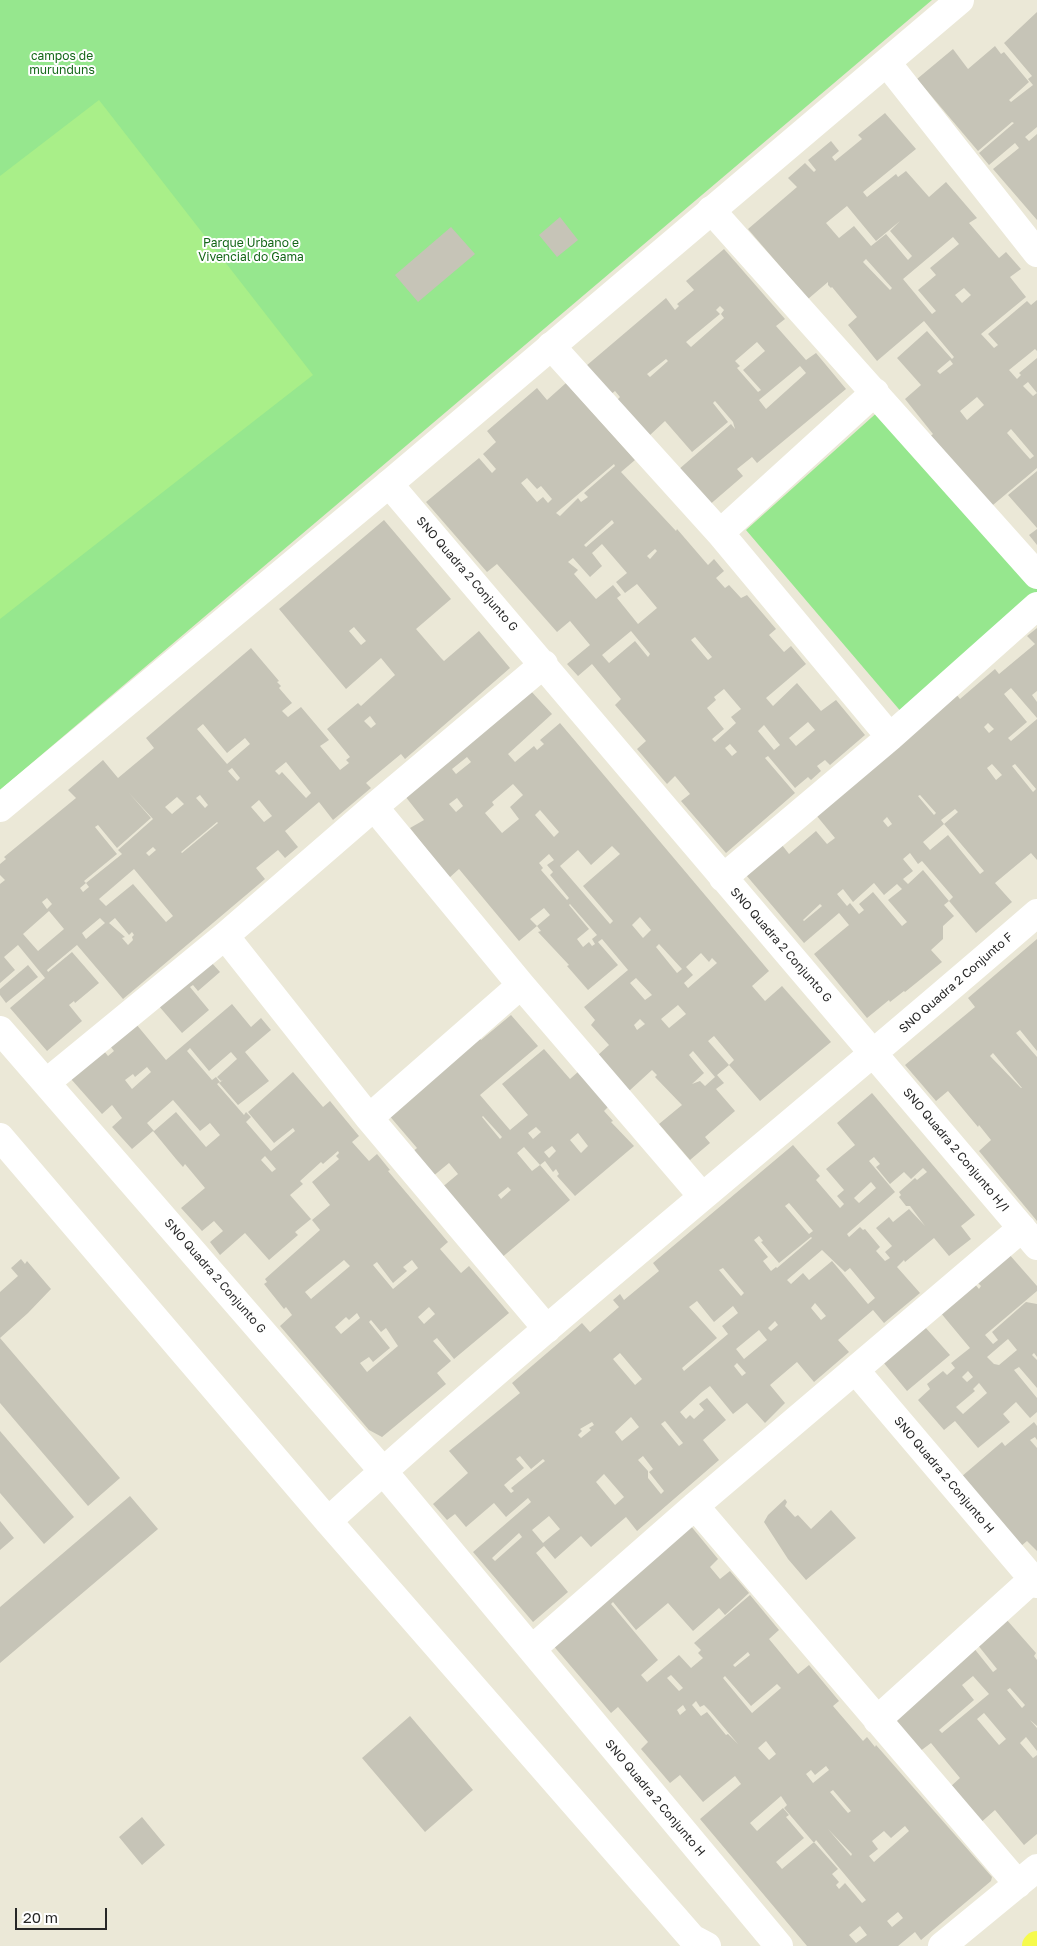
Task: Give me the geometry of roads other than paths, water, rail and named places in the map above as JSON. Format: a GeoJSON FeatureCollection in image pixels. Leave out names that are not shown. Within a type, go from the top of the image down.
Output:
{"type":"FeatureCollection","features":[{"type":"Feature","properties":{"kind":"street"},"geometry":{"type":"LineString","coordinates":[[0,808],[390,484],[960,0]]}},
{"type":"Feature","properties":{"kind":"street"},"geometry":{"type":"LineString","coordinates":[[887,63],[1036,249]]}},
{"type":"Feature","properties":{"kind":"street"},"geometry":{"type":"LineString","coordinates":[[711,210],[1037,575]]}},
{"type":"Feature","properties":{"kind":"street"},"geometry":{"type":"LineString","coordinates":[[551,346],[720,533],[890,737]]}},
{"type":"Feature","properties":{"kind":"street"},"geometry":{"type":"LineString","coordinates":[[720,533],[875,392]]}},
{"type":"Feature","properties":{"kind":"street","name":"SNO Quadra 2 Conjunto G"},"geometry":{"type":"LineString","coordinates":[[390,484],[723,878],[876,1053]]}},
{"type":"Feature","properties":{"kind":"street"},"geometry":{"type":"LineString","coordinates":[[723,878],[890,737],[1037,606]]}},
{"type":"Feature","properties":{"kind":"street"},"geometry":{"type":"LineString","coordinates":[[47,1082],[225,936],[544,664]]}},
{"type":"Feature","properties":{"kind":"street"},"geometry":{"type":"LineString","coordinates":[[374,807],[521,985],[702,1196]]}},
{"type":"Feature","properties":{"kind":"street","name":"SNO Quadra 2 Conjunto F"},"geometry":{"type":"LineString","coordinates":[[876,1053],[1037,914]]}},
{"type":"Feature","properties":{"kind":"street"},"geometry":{"type":"LineString","coordinates":[[225,936],[369,1118],[547,1329]]}},
{"type":"Feature","properties":{"kind":"street"},"geometry":{"type":"LineString","coordinates":[[369,1118],[521,985]]}},
{"type":"Feature","properties":{"kind":"street","name":"SNO Quadra 2 Conjunto G"},"geometry":{"type":"LineString","coordinates":[[0,1030],[383,1471]]}},
{"type":"Feature","properties":{"kind":"street"},"geometry":{"type":"LineString","coordinates":[[328,1521],[383,1471],[702,1196],[876,1053]]}},
{"type":"Feature","properties":{"kind":"street","name":"SNO Quadra 2 Conjunto H/I"},"geometry":{"type":"LineString","coordinates":[[876,1053],[1029,1237]]}},
{"type":"Feature","properties":{"kind":"street"},"geometry":{"type":"LineString","coordinates":[[0,1137],[328,1521],[692,1938],[707,1946]]}},
{"type":"Feature","properties":{"kind":"street"},"geometry":{"type":"LineString","coordinates":[[532,1649],[695,1506],[856,1371],[1029,1237]]}},
{"type":"Feature","properties":{"kind":"street","name":"SNO Quadra 2 Conjunto H"},"geometry":{"type":"LineString","coordinates":[[856,1371],[1035,1581],[877,1720]]}},
{"type":"Feature","properties":{"kind":"street","name":"SNO Quadra 2 Conjunto H"},"geometry":{"type":"LineString","coordinates":[[383,1471],[779,1946]]}},
{"type":"Feature","properties":{"kind":"street"},"geometry":{"type":"LineString","coordinates":[[695,1506],[877,1720],[1027,1876],[942,1946]]}},
{"type":"Feature","properties":{"kind":"park label","name":"campos de murunduns"},"geometry":{"type":"Point","coordinates":[62,63]}},
{"type":"Feature","properties":{"kind":"park label","name":"Parque Urbano e Vivencial do Gama"},"geometry":{"type":"Point","coordinates":[251,250]}}]}
